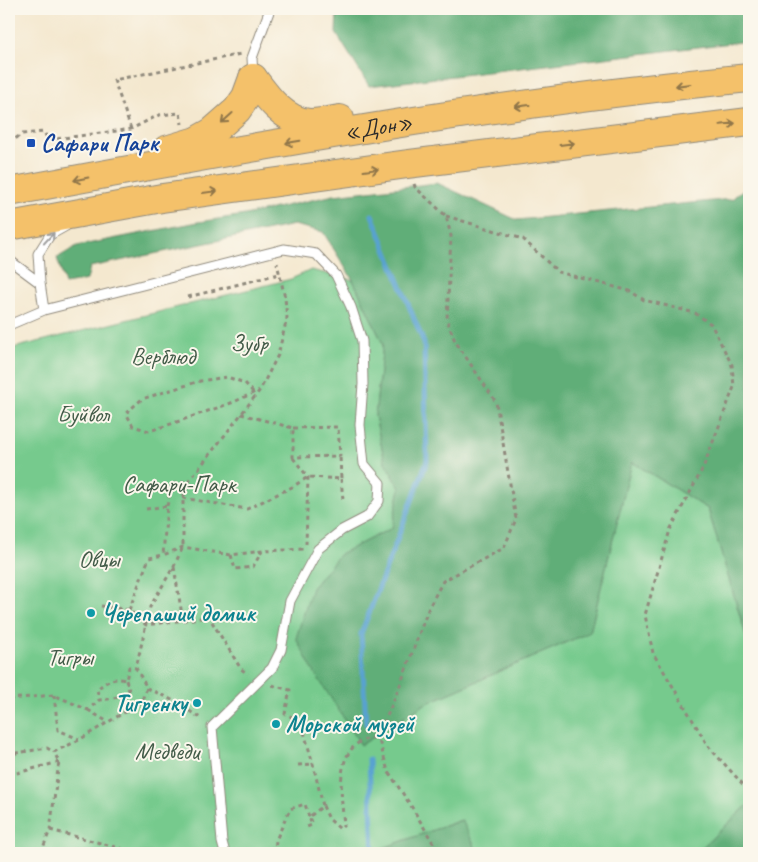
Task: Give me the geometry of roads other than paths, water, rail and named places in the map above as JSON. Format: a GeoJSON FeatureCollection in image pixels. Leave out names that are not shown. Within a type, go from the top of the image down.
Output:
{"type":"FeatureCollection","features":[{"type":"Feature","properties":{"kind":"highway"},"geometry":{"type":"LineString","coordinates":[[252,68],[278,108],[287,115],[308,123],[426,107],[452,115]]}},
{"type":"Feature","properties":{"kind":"highway"},"geometry":{"type":"LineString","coordinates":[[122,171],[130,162],[196,141],[212,132],[236,110],[246,97],[252,68]]}},
{"type":"Feature","properties":{"kind":"highway","name":"«Дон»"},"geometry":{"type":"LineString","coordinates":[[9,192],[452,115],[714,81],[745,73]]}},
{"type":"Feature","properties":{"kind":"highway","name":"«Дон»"},"geometry":{"type":"LineString","coordinates":[[9,226],[162,198],[408,164],[749,122]]}},
{"type":"Feature","properties":{"kind":"lane"},"geometry":{"type":"LineString","coordinates":[[252,68],[270,9]]}},
{"type":"Feature","properties":{"kind":"lane"},"geometry":{"type":"LineString","coordinates":[[44,310],[38,254],[50,235],[69,225],[162,198]]}},
{"type":"Feature","properties":{"kind":"lane"},"geometry":{"type":"LineString","coordinates":[[9,325],[44,310],[284,249],[316,254],[336,275],[352,307],[362,341],[363,384],[360,426],[364,464],[380,483],[379,501],[367,517],[342,530],[318,549],[290,601],[281,650],[272,668],[212,727],[222,842],[225,853]]}},
{"type":"Feature","properties":{"kind":"lane"},"geometry":{"type":"LineString","coordinates":[[9,260],[40,283]]}},
{"type":"Feature","properties":{"kind":"waterway"},"geometry":{"type":"LineString","coordinates":[[366,724],[361,634],[427,461],[424,343],[372,215]]}},
{"type":"Feature","properties":{"kind":"waterway"},"geometry":{"type":"LineString","coordinates":[[369,759],[373,853]]}},
{"type":"Feature","properties":{"kind":"place","name":"Сафари Парк"},"geometry":{"type":"Point","coordinates":[31,143]}},
{"type":"Feature","properties":{"kind":"place","name":"Черепаший домик"},"geometry":{"type":"Point","coordinates":[91,613]}},
{"type":"Feature","properties":{"kind":"place","name":"Тигренку"},"geometry":{"type":"Point","coordinates":[197,703]}},
{"type":"Feature","properties":{"kind":"place","name":"Морской музей"},"geometry":{"type":"Point","coordinates":[276,724]}},
{"type":"Feature","properties":{"kind":"park label","name":"Зубр"},"geometry":{"type":"Point","coordinates":[249,343]}},
{"type":"Feature","properties":{"kind":"park label","name":"Верблюд"},"geometry":{"type":"Point","coordinates":[163,356]}},
{"type":"Feature","properties":{"kind":"park label","name":"Буйвол"},"geometry":{"type":"Point","coordinates":[83,414]}},
{"type":"Feature","properties":{"kind":"park label","name":"Сафари-Парк"},"geometry":{"type":"Point","coordinates":[179,484]}},
{"type":"Feature","properties":{"kind":"park label","name":"Овцы"},"geometry":{"type":"Point","coordinates":[99,559]}},
{"type":"Feature","properties":{"kind":"park label","name":"Тигры"},"geometry":{"type":"Point","coordinates":[70,657]}},
{"type":"Feature","properties":{"kind":"park label","name":"Медведи"},"geometry":{"type":"Point","coordinates":[167,751]}}]}
